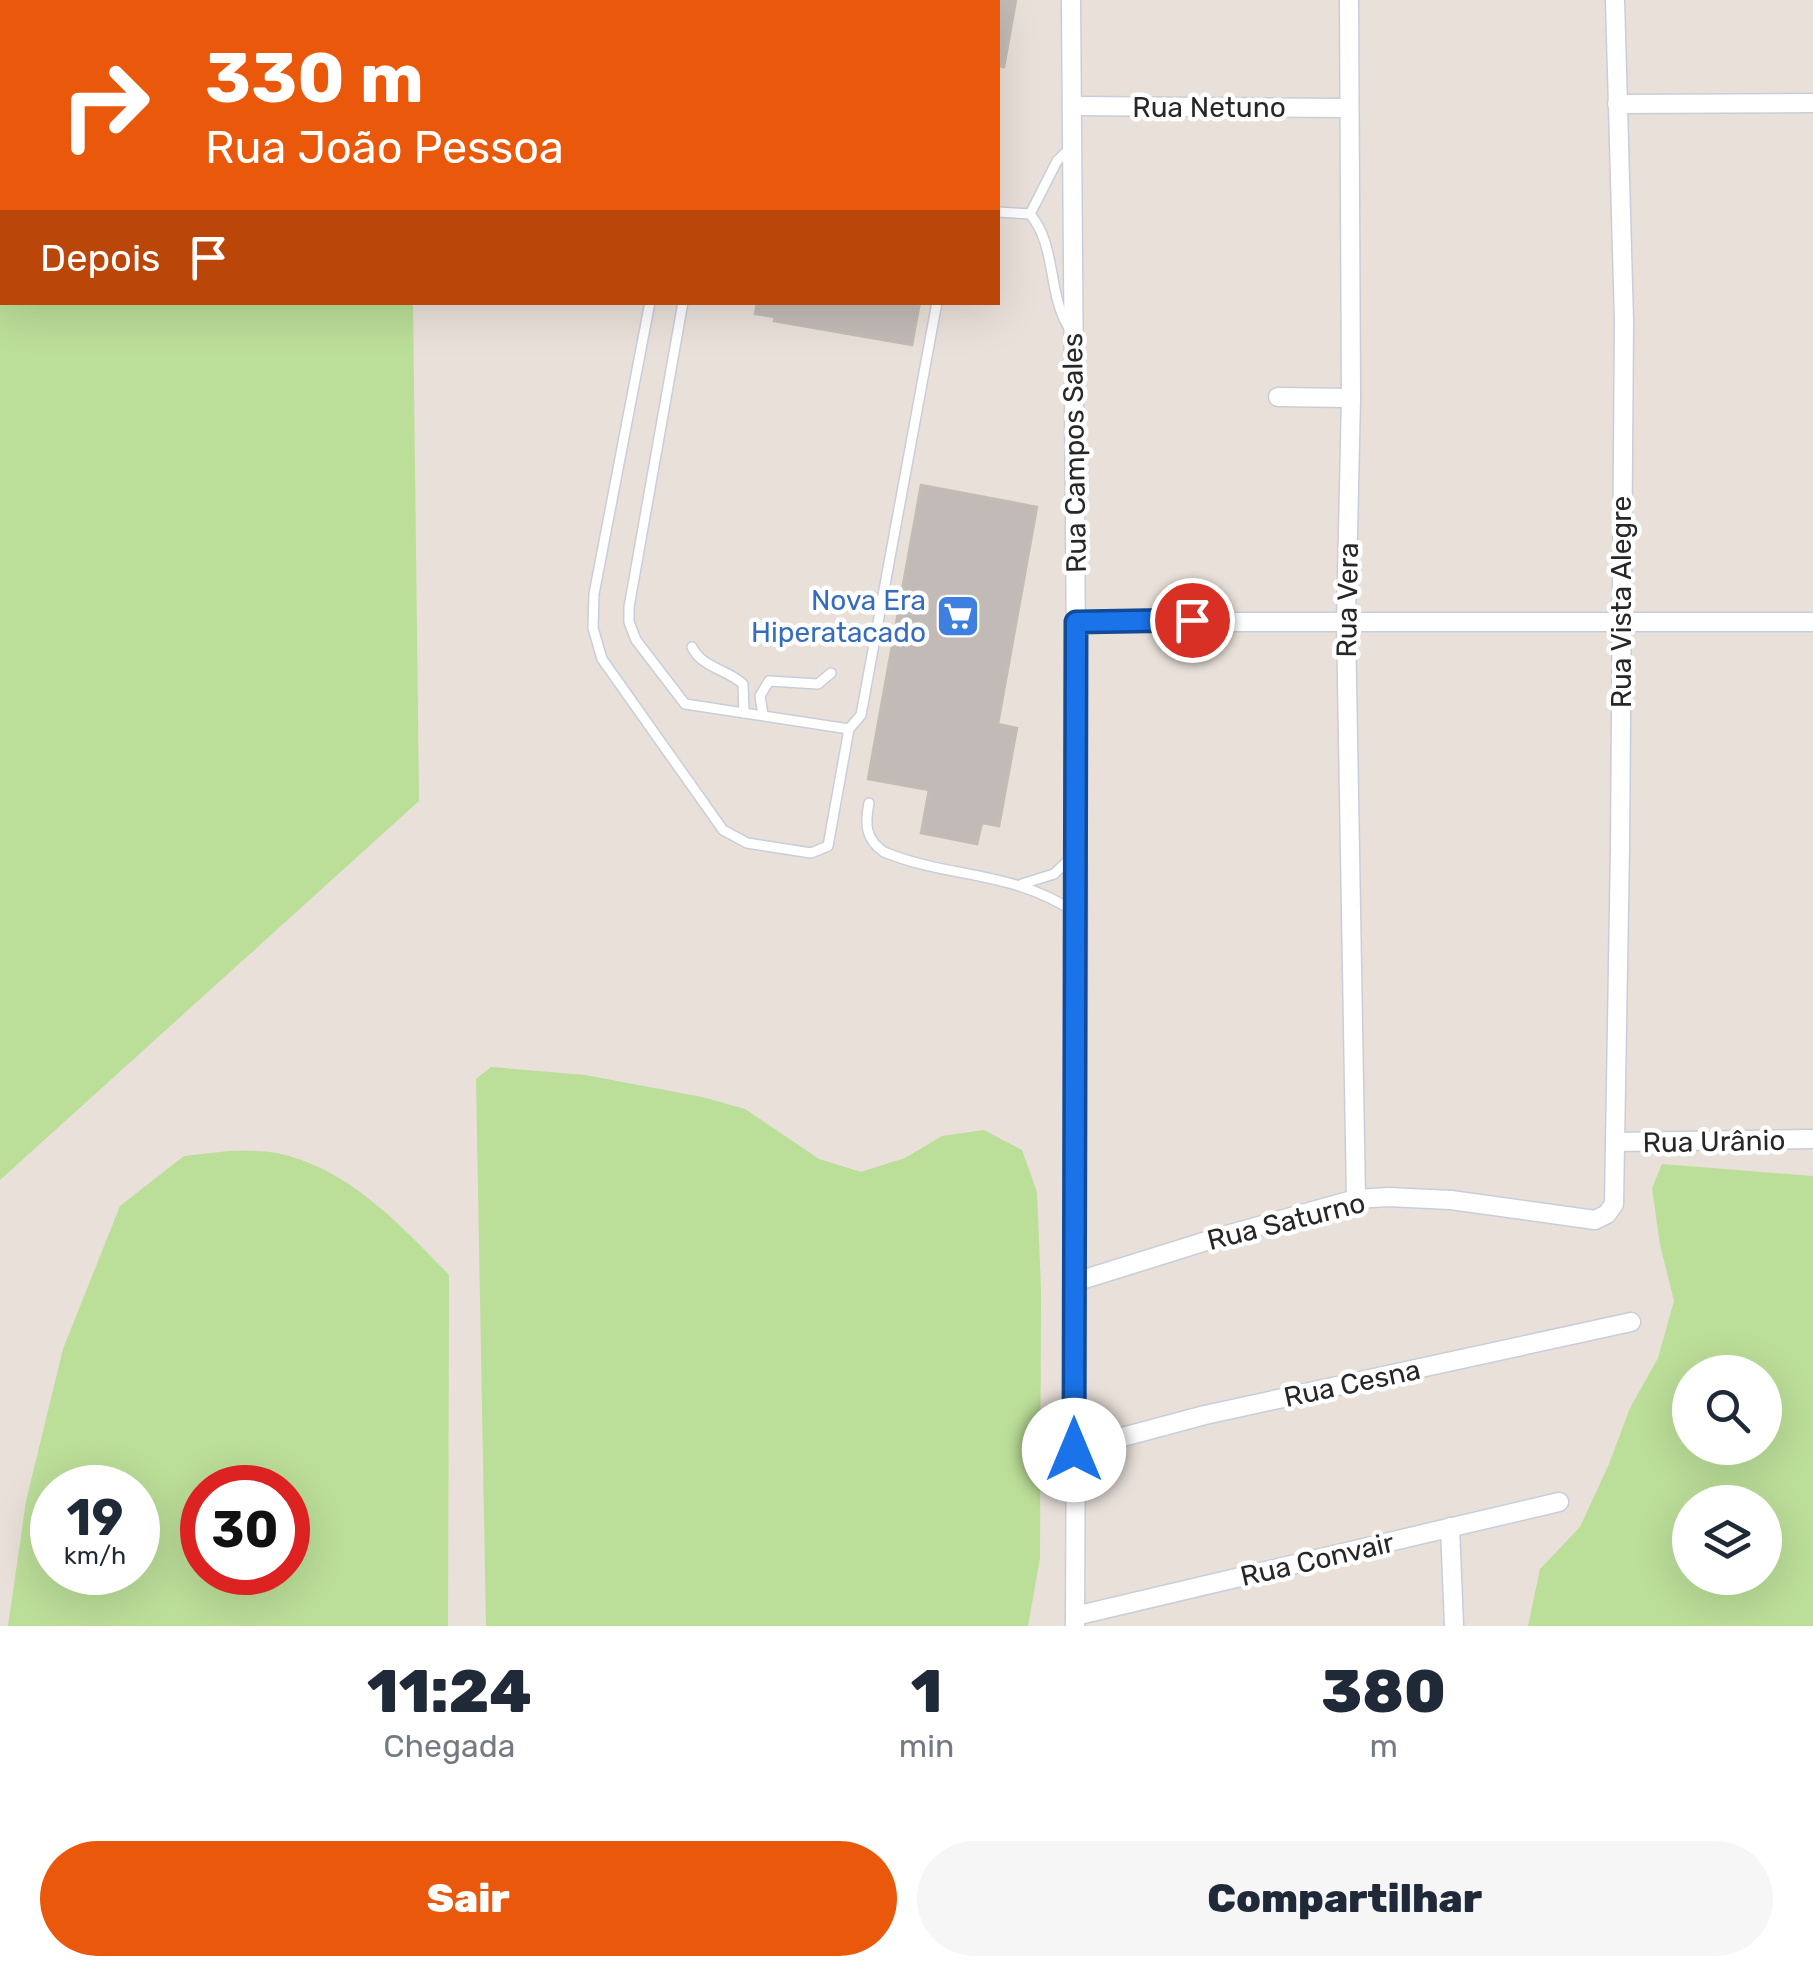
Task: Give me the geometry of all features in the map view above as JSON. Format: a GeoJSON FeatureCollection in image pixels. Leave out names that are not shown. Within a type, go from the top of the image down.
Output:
{"type":"FeatureCollection","features":[{"type":"Feature","properties":{"kind":"street","name":"Rua Campos Sales"},"geometry":{"type":"LineString","coordinates":[[1071,0],[1078,851],[1075,1621]]}},
{"type":"Feature","properties":{"kind":"street","name":"Rua Vera"},"geometry":{"type":"LineString","coordinates":[[1348,0],[1350,398],[1346,622],[1356,1199]]}},
{"type":"Feature","properties":{"kind":"street","name":"Rua Vista Alegre"},"geometry":{"type":"LineString","coordinates":[[1614,1204],[1624,321],[1615,0]]}},
{"type":"Feature","properties":{"kind":"street"},"geometry":{"type":"LineString","coordinates":[[1617,104],[1813,103]]}},
{"type":"Feature","properties":{"kind":"street","name":"Rua Netuno"},"geometry":{"type":"LineString","coordinates":[[1072,106],[1347,108]]}},
{"type":"Feature","properties":{"kind":"street"},"geometry":{"type":"LineString","coordinates":[[1278,398],[1350,398]]}},
{"type":"Feature","properties":{"kind":"street"},"geometry":{"type":"LineString","coordinates":[[1076,622],[1813,622]]}},
{"type":"Feature","properties":{"kind":"street","name":"Rua Urânio"},"geometry":{"type":"LineString","coordinates":[[1616,1142],[1813,1140]]}},
{"type":"Feature","properties":{"kind":"street","name":"Rua Saturno"},"geometry":{"type":"LineString","coordinates":[[1076,1282],[1356,1199],[1451,1200],[1595,1220],[1607,1214],[1614,1204]]}},
{"type":"Feature","properties":{"kind":"street","name":"Rua Cesna"},"geometry":{"type":"LineString","coordinates":[[1074,1450],[1205,1415],[1630,1322]]}},
{"type":"Feature","properties":{"kind":"street","name":"Rua Convair"},"geometry":{"type":"LineString","coordinates":[[1075,1621],[1559,1502]]}},
{"type":"Feature","properties":{"kind":"street"},"geometry":{"type":"LineString","coordinates":[[1450,1528],[1454,1626]]}},
{"type":"Feature","properties":{"kind":"lane"},"geometry":{"type":"LineString","coordinates":[[1030,214],[1057,161],[1072,146]]}},
{"type":"Feature","properties":{"kind":"lane"},"geometry":{"type":"LineString","coordinates":[[1000,212],[1030,214]]}},
{"type":"Feature","properties":{"kind":"lane"},"geometry":{"type":"LineString","coordinates":[[1030,214],[1044,235],[1059,305],[1072,332]]}},
{"type":"Feature","properties":{"kind":"lane"},"geometry":{"type":"LineString","coordinates":[[649,305],[594,594],[594,628],[602,660],[717,824],[747,843],[811,853],[825,850],[830,841],[849,729],[861,715],[936,305]]}},
{"type":"Feature","properties":{"kind":"lane"},"geometry":{"type":"LineString","coordinates":[[682,305],[629,622],[636,640],[686,704],[849,729]]}},
{"type":"Feature","properties":{"kind":"lane"},"geometry":{"type":"LineString","coordinates":[[692,647],[700,660],[743,684],[744,712]]}},
{"type":"Feature","properties":{"kind":"lane"},"geometry":{"type":"LineString","coordinates":[[763,715],[760,696],[769,681],[818,684],[831,673]]}},
{"type":"Feature","properties":{"kind":"lane"},"geometry":{"type":"LineString","coordinates":[[869,803],[866,830],[884,852],[1022,884],[1078,914]]}},
{"type":"Feature","properties":{"kind":"lane"},"geometry":{"type":"LineString","coordinates":[[1022,884],[1054,874],[1078,851]]}},
{"type":"Feature","properties":{"kind":"green space"},"geometry":{"type":"Polygon","coordinates":[[[0,305],[413,305],[419,801],[0,1180],[0,305]]]}},
{"type":"Feature","properties":{"kind":"green space"},"geometry":{"type":"Polygon","coordinates":[[[491,1067],[585,1075],[745,1109],[819,1159],[861,1172],[905,1158],[942,1136],[984,1130],[1022,1150],[1037,1192],[1041,1290],[1040,1558],[1028,1626],[486,1626],[476,1079],[491,1067]]]}},
{"type":"Feature","properties":{"kind":"green space"},"geometry":{"type":"Polygon","coordinates":[[[271,1152],[303,1160],[350,1185],[412,1237],[449,1275],[448,1626],[8,1626],[30,1485],[30,1595],[160,1595],[160,1465],[35,1465],[63,1349],[120,1206],[184,1156],[271,1152]]]}},
{"type":"Feature","properties":{"kind":"green space"},"geometry":{"type":"Polygon","coordinates":[[[1662,1164],[1813,1176],[1813,1626],[1528,1626],[1540,1569],[1580,1527],[1630,1408],[1658,1358],[1674,1301],[1660,1245],[1652,1188],[1662,1164]]]}},
{"type":"Feature","properties":{"kind":"building"},"geometry":{"type":"Polygon","coordinates":[[[1000,0],[1016,0],[1004,67],[1000,66],[1000,0]]]}},
{"type":"Feature","properties":{"kind":"building"},"geometry":{"type":"Polygon","coordinates":[[[756,305],[919,305],[912,345],[774,321],[775,317],[755,314],[756,305]]]}},
{"type":"Feature","properties":{"kind":"building","name":"Nova Era Hiperatacado"},"geometry":{"type":"Polygon","coordinates":[[[921,485],[1037,507],[998,724],[1017,728],[999,826],[982,823],[977,844],[921,833],[929,790],[868,779],[921,485]]]}},
{"type":"Feature","properties":{"kind":"place","name":"Nova Era Hiperatacado"},"geometry":{"type":"Point","coordinates":[958,616]}},
{"type":"Feature","properties":{"kind":"route"},"geometry":{"type":"LineString","coordinates":[[1074,1450],[1076,622],[1192,620]]}}]}
